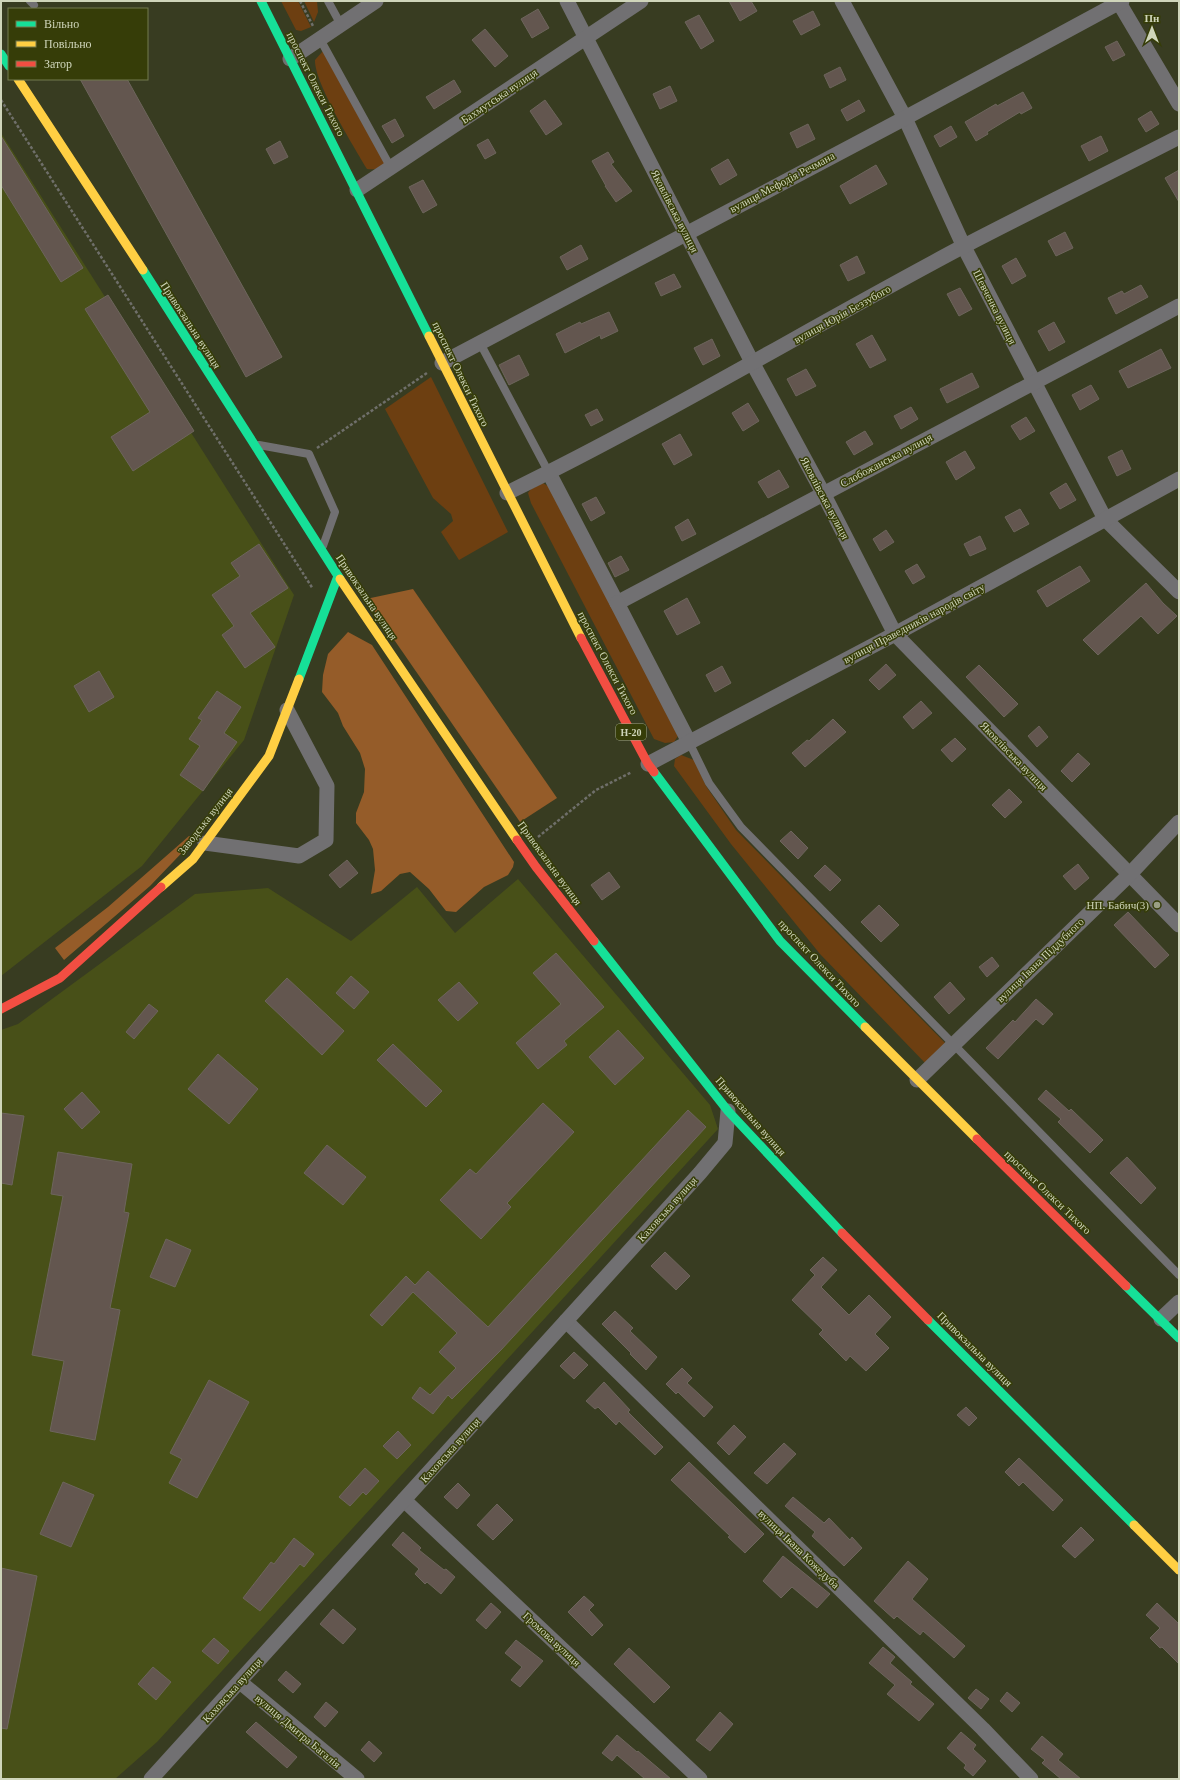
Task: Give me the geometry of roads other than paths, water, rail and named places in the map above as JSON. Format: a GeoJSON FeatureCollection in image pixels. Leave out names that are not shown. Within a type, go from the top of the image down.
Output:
{"type":"FeatureCollection","features":[{"type":"Feature","properties":{"kind":"street","name":"проспект Олекси Тихого"},"geometry":{"type":"LineString","coordinates":[[261,1],[357,190],[561,600],[648,764],[780,941],[917,1080],[1179,1338]]}},
{"type":"Feature","properties":{"kind":"street"},"geometry":{"type":"LineString","coordinates":[[290,59],[376,1]]}},
{"type":"Feature","properties":{"kind":"street","name":"Яковлівська вулиця"},"geometry":{"type":"LineString","coordinates":[[567,1],[752,364],[823,493],[895,634],[1179,925]]}},
{"type":"Feature","properties":{"kind":"street","name":"Бахмутська вулиця"},"geometry":{"type":"LineString","coordinates":[[357,190],[641,1]]}},
{"type":"Feature","properties":{"kind":"street","name":"Шевченка вулиця"},"geometry":{"type":"LineString","coordinates":[[842,1],[905,118],[964,246],[1105,519],[1179,592]]}},
{"type":"Feature","properties":{"kind":"street"},"geometry":{"type":"LineString","coordinates":[[1120,2],[1179,104]]}},
{"type":"Feature","properties":{"kind":"street","name":"вулиця Мефодія Речмана"},"geometry":{"type":"LineString","coordinates":[[442,363],[905,118],[1120,2]]}},
{"type":"Feature","properties":{"kind":"street"},"geometry":{"type":"LineString","coordinates":[[1,54],[8,64]]}},
{"type":"Feature","properties":{"kind":"street","name":"Привокзальна вулиця"},"geometry":{"type":"LineString","coordinates":[[19,80],[133,255],[321,551],[536,867],[728,1111],[857,1249],[1179,1570]]}},
{"type":"Feature","properties":{"kind":"street","name":"вулиця Юрія Беззубого"},"geometry":{"type":"LineString","coordinates":[[507,493],[549,473],[752,364],[964,246],[1179,137]]}},
{"type":"Feature","properties":{"kind":"street","name":"Слобожанська вулиця"},"geometry":{"type":"LineString","coordinates":[[617,603],[1179,306]]}},
{"type":"Feature","properties":{"kind":"street"},"geometry":{"type":"LineString","coordinates":[[549,473],[689,742]]}},
{"type":"Feature","properties":{"kind":"street","name":"вулиця Праведників народів світу"},"geometry":{"type":"LineString","coordinates":[[648,764],[895,634],[1179,479]]}},
{"type":"Feature","properties":{"kind":"street","name":"Заводська вулиця"},"geometry":{"type":"LineString","coordinates":[[1,1009],[60,978],[193,859],[270,756],[338,576]]}},
{"type":"Feature","properties":{"kind":"street"},"geometry":{"type":"LineString","coordinates":[[205,842],[299,856],[326,840],[327,786],[287,710]]}},
{"type":"Feature","properties":{"kind":"street","name":"вулиця Івана Піддубного"},"geometry":{"type":"LineString","coordinates":[[917,1080],[1130,874],[1179,822]]}},
{"type":"Feature","properties":{"kind":"street","name":"Каховська вулиця"},"geometry":{"type":"LineString","coordinates":[[151,1779],[700,1173],[725,1143],[728,1111]]}},
{"type":"Feature","properties":{"kind":"street"},"geometry":{"type":"LineString","coordinates":[[1161,1319],[1179,1302]]}},
{"type":"Feature","properties":{"kind":"street","name":"вулиця Івана Кожедуба"},"geometry":{"type":"LineString","coordinates":[[566,1321],[983,1729],[1031,1779]]}},
{"type":"Feature","properties":{"kind":"street","name":"Громова вулиця"},"geometry":{"type":"LineString","coordinates":[[404,1500],[700,1779]]}},
{"type":"Feature","properties":{"kind":"street","name":"вулиця Дмитра Багалія"},"geometry":{"type":"LineString","coordinates":[[240,1682],[357,1779]]}},
{"type":"Feature","properties":{"kind":"lane"},"geometry":{"type":"LineString","coordinates":[[328,1],[341,25]]}},
{"type":"Feature","properties":{"kind":"lane"},"geometry":{"type":"LineString","coordinates":[[320,39],[391,168]]}},
{"type":"Feature","properties":{"kind":"lane"},"geometry":{"type":"LineString","coordinates":[[480,343],[549,473]]}},
{"type":"Feature","properties":{"kind":"lane"},"geometry":{"type":"LineString","coordinates":[[253,444],[308,454],[335,512],[321,551]]}},
{"type":"Feature","properties":{"kind":"lane"},"geometry":{"type":"LineString","coordinates":[[689,742],[709,783],[740,828],[1179,1275]]}},
{"type":"Feature","properties":{"kind":"place","name":"НП. Бабич(3)"},"geometry":{"type":"Point","coordinates":[1157,905]}}]}
